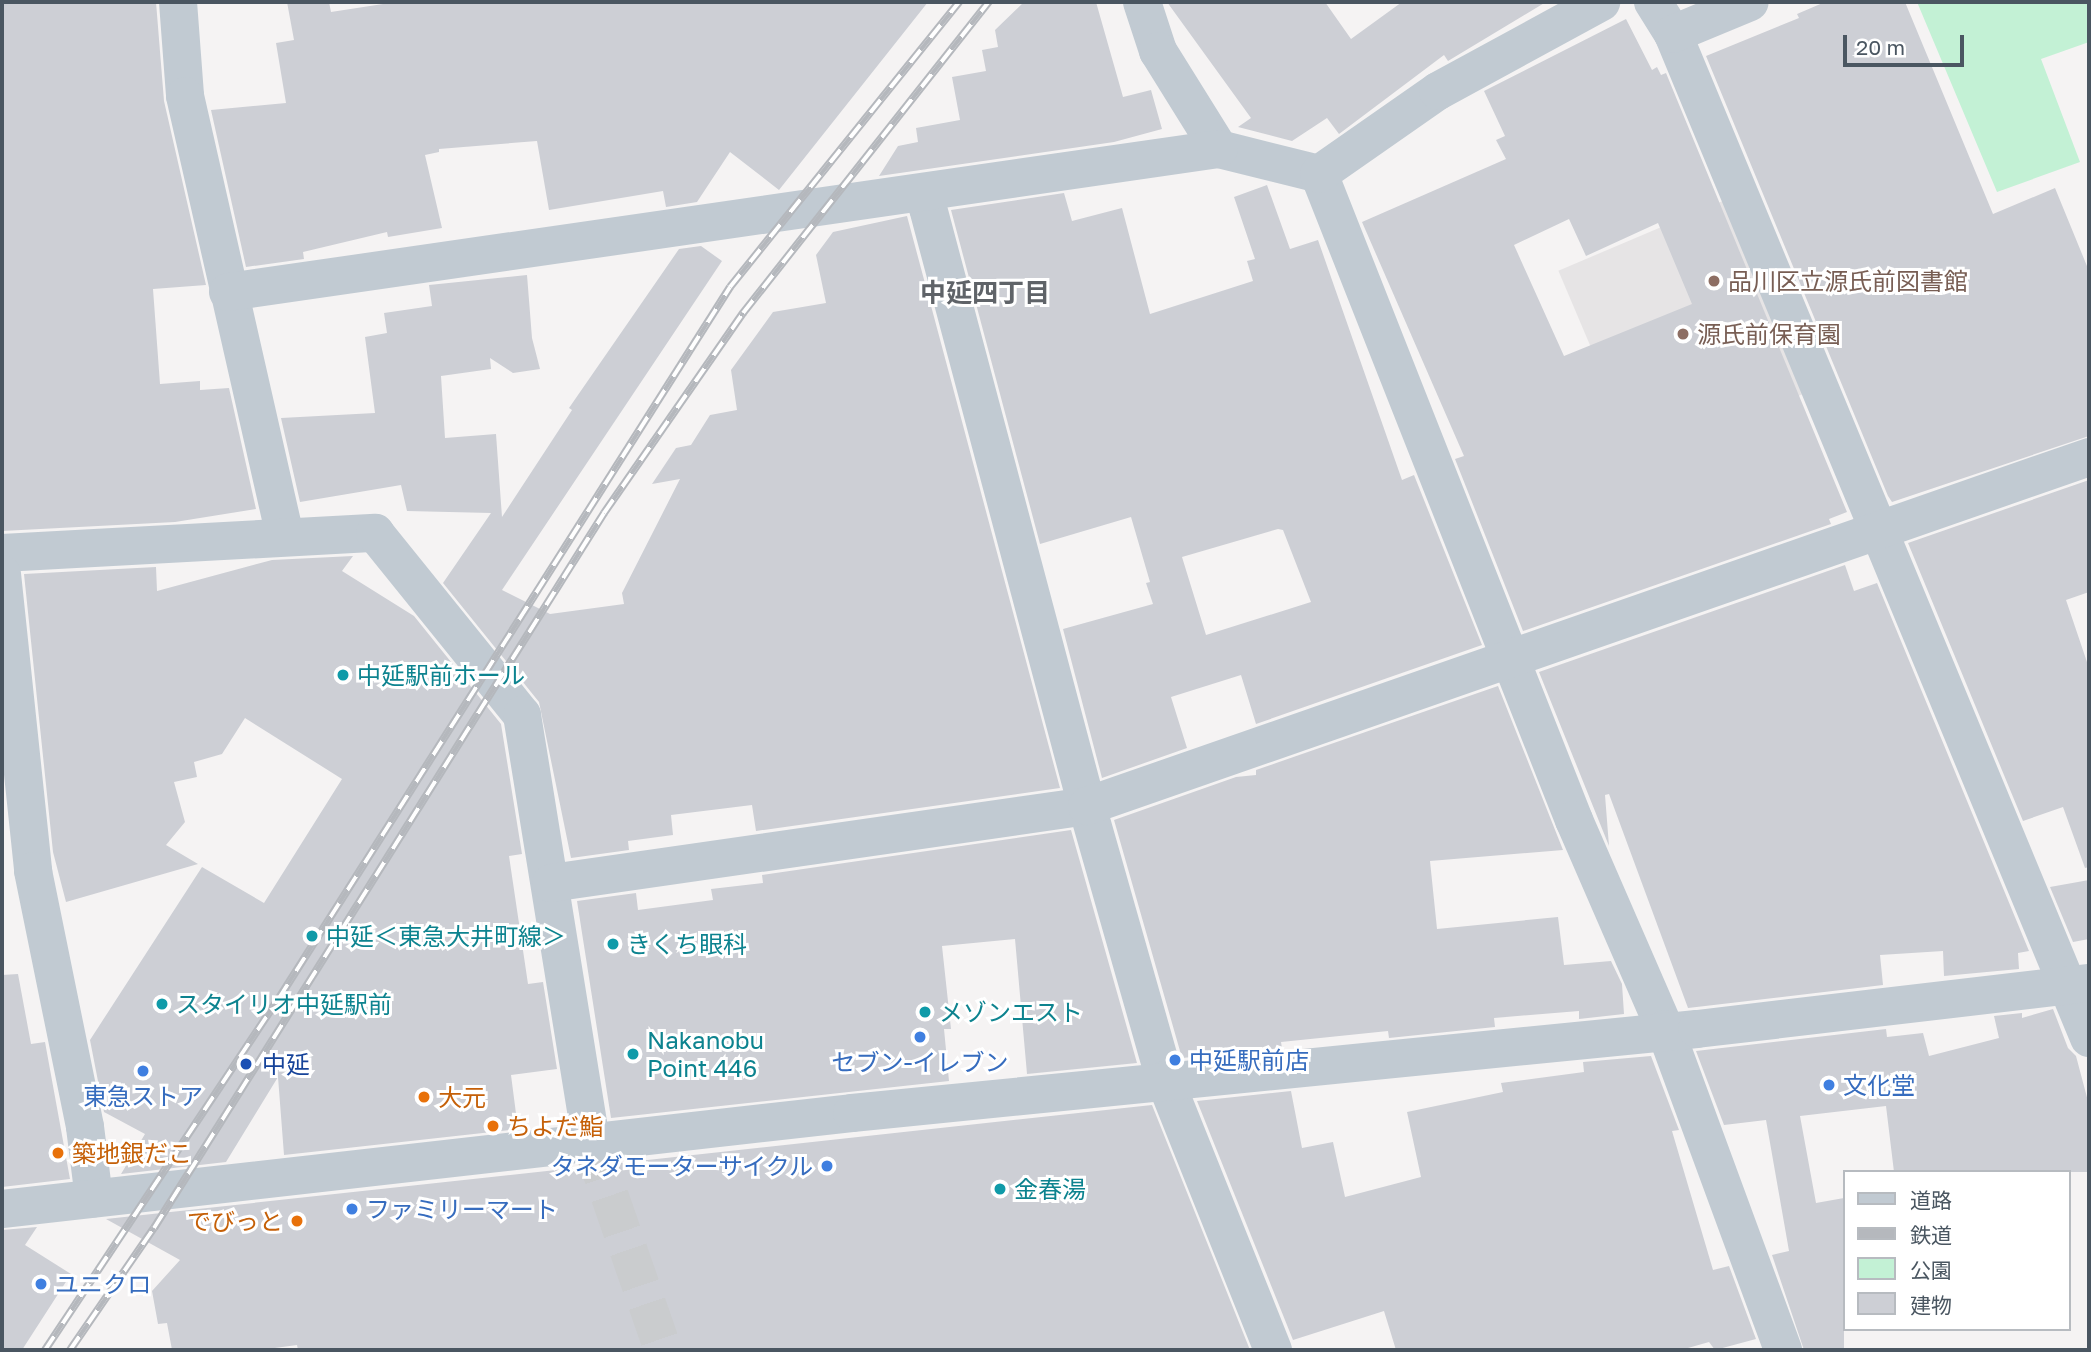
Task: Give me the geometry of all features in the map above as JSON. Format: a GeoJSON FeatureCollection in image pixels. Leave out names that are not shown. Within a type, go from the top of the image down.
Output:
{"type":"FeatureCollection","features":[{"type":"Feature","properties":{"kind":"street"},"geometry":{"type":"LineString","coordinates":[[178,2],[185,96],[285,536]]}},
{"type":"Feature","properties":{"kind":"street"},"geometry":{"type":"LineString","coordinates":[[1142,2],[1158,51],[1219,149]]}},
{"type":"Feature","properties":{"kind":"street"},"geometry":{"type":"LineString","coordinates":[[229,292],[928,194],[1219,149],[1319,174],[1438,91],[1601,2]]}},
{"type":"Feature","properties":{"kind":"street"},"geometry":{"type":"LineString","coordinates":[[1653,2],[1673,34],[1879,529],[2079,984],[2089,1038]]}},
{"type":"Feature","properties":{"kind":"street"},"geometry":{"type":"LineString","coordinates":[[1673,34],[1749,2]]}},
{"type":"Feature","properties":{"kind":"street"},"geometry":{"type":"LineString","coordinates":[[1319,174],[1509,658],[1665,1030],[1783,1350]]}},
{"type":"Feature","properties":{"kind":"street"},"geometry":{"type":"LineString","coordinates":[[928,194],[928,208],[1087,806],[1165,1080],[1273,1350]]}},
{"type":"Feature","properties":{"kind":"street"},"geometry":{"type":"LineString","coordinates":[[551,883],[1087,806],[2089,457]]}},
{"type":"Feature","properties":{"kind":"street"},"geometry":{"type":"LineString","coordinates":[[2,553],[375,533],[522,715],[591,1142]]}},
{"type":"Feature","properties":{"kind":"street"},"geometry":{"type":"LineString","coordinates":[[2,575],[33,871],[85,1126],[94,1198]]}},
{"type":"Feature","properties":{"kind":"street"},"geometry":{"type":"LineString","coordinates":[[2,1209],[591,1142],[2079,984]]}},
{"type":"Feature","properties":{"kind":"shaded area","name":"源氏前保育園"},"geometry":{"type":"Polygon","coordinates":[[[1725,200],[1807,392],[1640,463],[1558,271],[1725,200]]]}},
{"type":"Feature","properties":{"kind":"green space"},"geometry":{"type":"Polygon","coordinates":[[[1917,2],[2089,2],[2089,42],[2041,59],[2080,162],[1997,192],[1917,2]]]}},
{"type":"Feature","properties":{"kind":"building"},"geometry":{"type":"Polygon","coordinates":[[[2,2],[156,2],[164,101],[206,285],[153,289],[160,384],[200,381],[200,390],[229,388],[256,509],[175,522],[2,531],[2,2]]]}},
{"type":"Feature","properties":{"kind":"building"},"geometry":{"type":"Polygon","coordinates":[[[287,2],[329,2],[331,12],[396,2],[928,2],[779,190],[730,152],[697,202],[666,207],[663,191],[549,210],[537,141],[439,149],[439,152],[425,155],[442,228],[388,237],[387,232],[303,252],[304,259],[246,267],[211,110],[286,103],[276,43],[294,40],[287,2]]]}},
{"type":"Feature","properties":{"kind":"building"},"geometry":{"type":"Polygon","coordinates":[[[1024,2],[1096,2],[1123,97],[1151,90],[1162,129],[1114,142],[879,176],[898,146],[918,142],[916,128],[960,120],[952,77],[986,71],[982,50],[998,47],[995,30],[1024,2]]]}},
{"type":"Feature","properties":{"kind":"building"},"geometry":{"type":"Polygon","coordinates":[[[1167,2],[1325,2],[1351,39],[1402,2],[1546,2],[1448,61],[1444,55],[1339,134],[1327,118],[1292,141],[1238,127],[1251,118],[1167,2]]]}},
{"type":"Feature","properties":{"kind":"building"},"geometry":{"type":"Polygon","coordinates":[[[1825,2],[1905,2],[1993,214],[2055,188],[2089,271],[2089,436],[1892,502],[1888,496],[1706,56],[1799,18],[1797,14],[1825,2]]]}},
{"type":"Feature","properties":{"kind":"building"},"geometry":{"type":"Polygon","coordinates":[[[1626,19],[1652,70],[1657,67],[1661,75],[1666,73],[1847,512],[1829,519],[1831,524],[1523,631],[1455,459],[1464,456],[1362,222],[1506,159],[1496,140],[1505,136],[1484,91],[1626,19]],[[1569,219],[1514,245],[1564,356],[1692,304],[1658,223],[1586,256],[1569,219]]]}},
{"type":"Feature","properties":{"kind":"building"},"geometry":{"type":"Polygon","coordinates":[[[1267,185],[1290,249],[1318,240],[1402,480],[1414,475],[1482,645],[1256,724],[1241,675],[1171,697],[1187,748],[1102,778],[1063,629],[1153,604],[1146,583],[1150,582],[1131,517],[1040,544],[951,210],[1064,193],[1072,221],[1122,208],[1150,314],[1253,281],[1247,261],[1255,259],[1234,197],[1267,185]],[[1278,529],[1182,557],[1206,635],[1311,602],[1283,530],[1278,529]]]}},
{"type":"Feature","properties":{"kind":"building"},"geometry":{"type":"Polygon","coordinates":[[[907,216],[1060,788],[756,831],[752,805],[671,815],[673,835],[628,841],[629,850],[571,858],[539,702],[443,583],[491,513],[407,511],[401,485],[300,502],[281,418],[375,413],[365,337],[387,333],[384,313],[432,306],[429,285],[527,275],[532,338],[540,369],[513,373],[490,358],[491,369],[441,376],[445,438],[496,434],[502,517],[572,410],[569,408],[679,249],[701,246],[722,261],[502,590],[550,614],[624,604],[622,593],[680,479],[652,484],[676,448],[691,445],[710,415],[737,410],[731,370],[773,312],[826,303],[816,255],[833,232],[907,216]]]}},
{"type":"Feature","properties":{"kind":"building"},"geometry":{"type":"Polygon","coordinates":[[[2089,480],[2089,592],[2066,600],[2089,668],[2089,867],[2085,868],[2063,807],[2023,821],[1908,543],[2089,480]]]}},
{"type":"Feature","properties":{"kind":"building"},"geometry":{"type":"Polygon","coordinates":[[[353,556],[342,571],[414,616],[501,724],[522,854],[509,856],[528,984],[543,982],[557,1069],[511,1075],[518,1129],[284,1155],[278,1077],[226,1162],[121,1174],[145,1134],[104,1112],[90,1040],[202,867],[264,903],[342,779],[245,718],[222,754],[194,762],[197,777],[174,782],[185,822],[166,845],[198,864],[66,902],[53,852],[24,574],[156,567],[157,591],[272,560],[353,556]]]}},
{"type":"Feature","properties":{"kind":"building"},"geometry":{"type":"Polygon","coordinates":[[[1845,565],[1854,591],[1877,583],[2029,951],[2018,953],[2019,969],[1944,976],[1943,951],[1880,955],[1883,985],[1688,1008],[1609,794],[1605,795],[1609,846],[1539,672],[1845,565]]]}},
{"type":"Feature","properties":{"kind":"building"},"geometry":{"type":"Polygon","coordinates":[[[1498,686],[1563,850],[1430,861],[1437,929],[1558,917],[1564,965],[1611,961],[1622,984],[1624,1014],[1579,1019],[1579,1011],[1494,1018],[1495,1027],[1389,1038],[1388,1031],[1281,1042],[1282,1048],[1182,1058],[1114,820],[1236,777],[1256,775],[1256,770],[1498,686]]]}},
{"type":"Feature","properties":{"kind":"building"},"geometry":{"type":"Polygon","coordinates":[[[1071,830],[1137,1063],[1027,1074],[1015,939],[942,946],[951,1029],[944,1029],[949,1081],[611,1118],[577,901],[636,893],[638,910],[713,900],[711,889],[763,883],[762,875],[1071,830]]]}},
{"type":"Feature","properties":{"kind":"building"},"geometry":{"type":"Polygon","coordinates":[[[2089,880],[2089,939],[2073,942],[2050,887],[2089,880]]]}},
{"type":"Feature","properties":{"kind":"building"},"geometry":{"type":"Polygon","coordinates":[[[18,974],[31,1044],[45,1042],[70,1179],[2,1187],[2,975],[18,974]]]}},
{"type":"Feature","properties":{"kind":"building"},"geometry":{"type":"Polygon","coordinates":[[[2053,1009],[2068,1048],[2076,1056],[2089,1105],[2089,1172],[1894,1170],[1886,1106],[1800,1116],[1816,1203],[1842,1198],[1844,1350],[1804,1350],[1772,1255],[1789,1251],[1766,1120],[1724,1125],[1696,1051],[1886,1029],[1887,1037],[1923,1033],[1929,1056],[1999,1038],[1994,1016],[2022,1013],[2022,1018],[2053,1009]]]}},
{"type":"Feature","properties":{"kind":"building"},"geometry":{"type":"Polygon","coordinates":[[[1651,1056],[1679,1130],[1672,1131],[1713,1270],[1729,1266],[1756,1339],[1715,1350],[1709,1342],[1681,1350],[1396,1350],[1384,1311],[1293,1340],[1197,1101],[1291,1091],[1302,1148],[1333,1142],[1345,1197],[1421,1177],[1407,1112],[1503,1092],[1501,1083],[1584,1072],[1583,1062],[1651,1056]]]}},
{"type":"Feature","properties":{"kind":"building"},"geometry":{"type":"Polygon","coordinates":[[[1152,1105],[1250,1350],[298,1350],[297,1345],[260,1350],[172,1350],[167,1323],[158,1324],[152,1291],[180,1260],[106,1219],[1152,1105]]]}},
{"type":"Feature","properties":{"kind":"building"},"geometry":{"type":"Polygon","coordinates":[[[37,1227],[25,1245],[71,1274],[22,1350],[2,1350],[2,1230],[37,1227]]]}},
{"type":"Feature","properties":{"kind":"tunnel"},"geometry":{"type":"LineString","coordinates":[[591,1142],[663,1350]]}},
{"type":"Feature","properties":{"kind":"railway"},"geometry":{"type":"LineString","coordinates":[[45,1350],[279,998],[730,287],[959,2]]}},
{"type":"Feature","properties":{"kind":"railway"},"geometry":{"type":"LineString","coordinates":[[70,1350],[154,1228],[604,513],[743,313],[989,2]]}},
{"type":"Feature","properties":{"kind":"place","name":"品川区立源氏前図書館"},"geometry":{"type":"Point","coordinates":[1714,281]}},
{"type":"Feature","properties":{"kind":"place","name":"源氏前保育園"},"geometry":{"type":"Point","coordinates":[1683,334]}},
{"type":"Feature","properties":{"kind":"place","name":"中延駅前ホール"},"geometry":{"type":"Point","coordinates":[343,675]}},
{"type":"Feature","properties":{"kind":"place","name":"中延＜東急大井町線＞"},"geometry":{"type":"Point","coordinates":[312,936]}},
{"type":"Feature","properties":{"kind":"place","name":"きくち眼科"},"geometry":{"type":"Point","coordinates":[613,944]}},
{"type":"Feature","properties":{"kind":"place","name":"スタイリオ中延駅前"},"geometry":{"type":"Point","coordinates":[162,1004]}},
{"type":"Feature","properties":{"kind":"place","name":"メゾンエスト"},"geometry":{"type":"Point","coordinates":[925,1012]}},
{"type":"Feature","properties":{"kind":"place","name":"セブン-イレブン"},"geometry":{"type":"Point","coordinates":[920,1037]}},
{"type":"Feature","properties":{"kind":"place","name":"Nakanobu Point 446"},"geometry":{"type":"Point","coordinates":[633,1054]}},
{"type":"Feature","properties":{"kind":"place","name":"中延駅前店"},"geometry":{"type":"Point","coordinates":[1175,1060]}},
{"type":"Feature","properties":{"kind":"place","name":"中延"},"geometry":{"type":"Point","coordinates":[246,1064]}},
{"type":"Feature","properties":{"kind":"place","name":"東急ストア"},"geometry":{"type":"Point","coordinates":[143,1071]}},
{"type":"Feature","properties":{"kind":"place","name":"文化堂"},"geometry":{"type":"Point","coordinates":[1829,1085]}},
{"type":"Feature","properties":{"kind":"place","name":"大元"},"geometry":{"type":"Point","coordinates":[424,1097]}},
{"type":"Feature","properties":{"kind":"place","name":"ちよだ鮨"},"geometry":{"type":"Point","coordinates":[493,1126]}},
{"type":"Feature","properties":{"kind":"place","name":"築地銀だこ"},"geometry":{"type":"Point","coordinates":[58,1153]}},
{"type":"Feature","properties":{"kind":"place","name":"タネダモーターサイクル"},"geometry":{"type":"Point","coordinates":[827,1166]}},
{"type":"Feature","properties":{"kind":"place","name":"金春湯"},"geometry":{"type":"Point","coordinates":[1000,1189]}},
{"type":"Feature","properties":{"kind":"place","name":"ファミリーマート"},"geometry":{"type":"Point","coordinates":[352,1209]}},
{"type":"Feature","properties":{"kind":"place","name":"でびっと"},"geometry":{"type":"Point","coordinates":[297,1221]}},
{"type":"Feature","properties":{"kind":"place","name":"ユニクロ"},"geometry":{"type":"Point","coordinates":[41,1284]}},
{"type":"Feature","properties":{"kind":"district","name":"中延四丁目"},"geometry":{"type":"Point","coordinates":[985,293]}}]}
